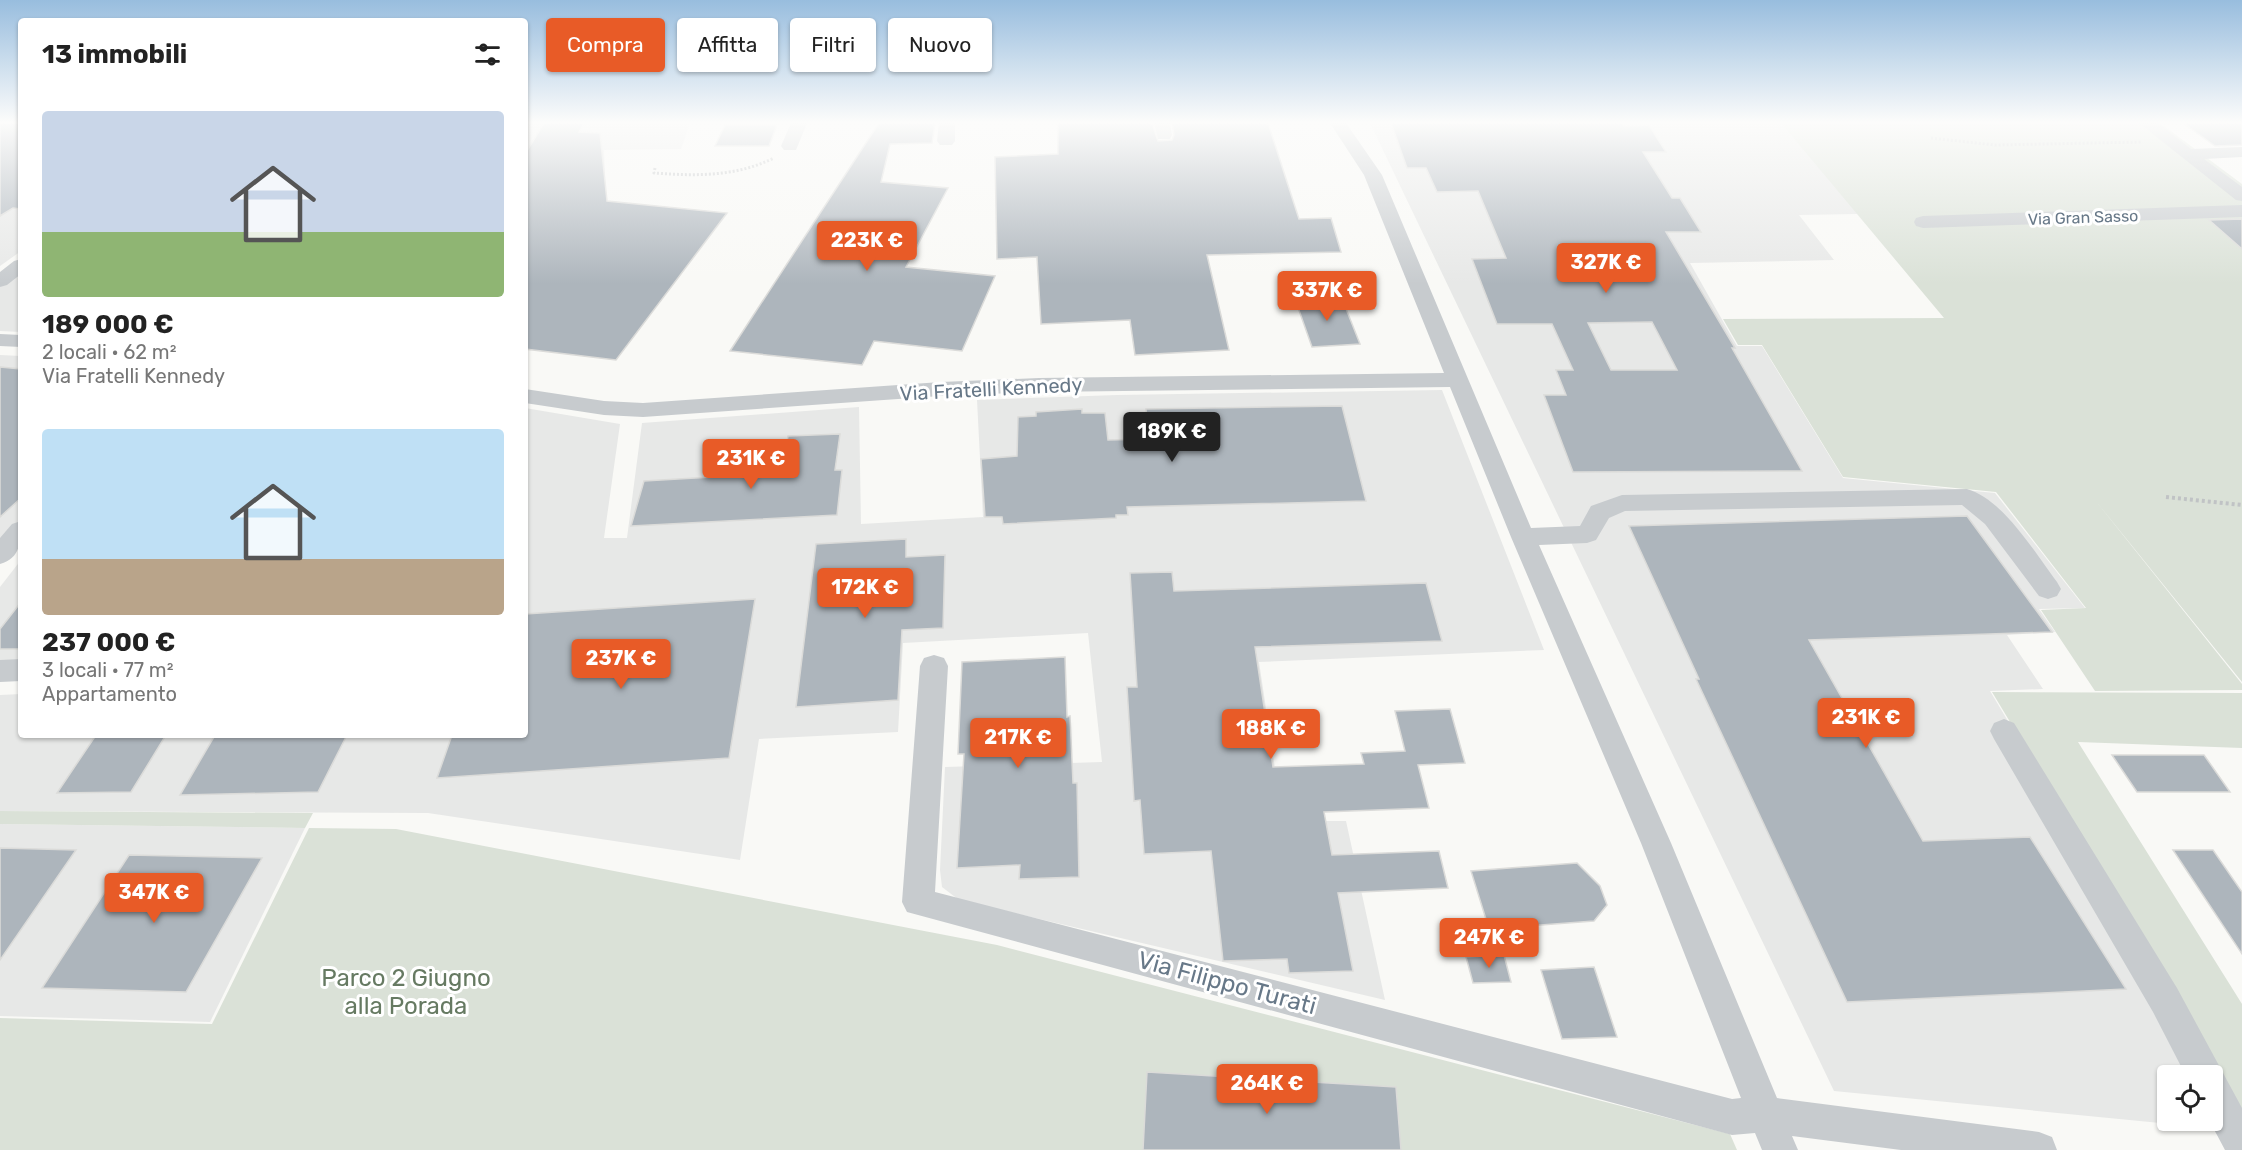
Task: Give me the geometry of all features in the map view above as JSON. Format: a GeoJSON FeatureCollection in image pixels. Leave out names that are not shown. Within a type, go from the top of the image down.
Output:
{"type":"FeatureCollection","features":[{"type":"Feature","properties":{"kind":"street"},"geometry":{"type":"LineString","coordinates":[[1373,177],[1523,537],[1656,843],[1773,1132],[2039,1150]]}},
{"type":"Feature","properties":{"kind":"street"},"geometry":{"type":"LineString","coordinates":[[2218,177],[2242,196]]}},
{"type":"Feature","properties":{"kind":"street","name":"Via Gran Sasso"},"geometry":{"type":"LineString","coordinates":[[1923,222],[2242,211]]}},
{"type":"Feature","properties":{"kind":"street"},"geometry":{"type":"LineString","coordinates":[[0,281],[18,268]]}},
{"type":"Feature","properties":{"kind":"street"},"geometry":{"type":"LineString","coordinates":[[0,340],[18,341]]}},
{"type":"Feature","properties":{"kind":"street","name":"Via Fratelli Kennedy"},"geometry":{"type":"LineString","coordinates":[[528,396],[604,408],[643,410],[941,389],[1039,385],[1459,380]]}},
{"type":"Feature","properties":{"kind":"street"},"geometry":{"type":"LineString","coordinates":[[1523,537],[1587,534],[1600,512],[1622,503],[1967,497],[1994,518],[2048,589]]}},
{"type":"Feature","properties":{"kind":"street"},"geometry":{"type":"LineString","coordinates":[[0,555],[18,534]]}},
{"type":"Feature","properties":{"kind":"street","name":"Via Filippo Turati"},"geometry":{"type":"LineString","coordinates":[[934,666],[918,902],[1732,1117],[1773,1132]]}},
{"type":"Feature","properties":{"kind":"street"},"geometry":{"type":"LineString","coordinates":[[0,671],[18,670]]}},
{"type":"Feature","properties":{"kind":"street"},"geometry":{"type":"LineString","coordinates":[[2004,731],[2165,1000],[2199,1065]]}},
{"type":"Feature","properties":{"kind":"street"},"geometry":{"type":"LineString","coordinates":[[2223,1110],[2242,1145]]}},
{"type":"Feature","properties":{"kind":"path"},"geometry":{"type":"LineString","coordinates":[[2166,497],[2242,506]]}},
{"type":"Feature","properties":{"kind":"shaded area"},"geometry":{"type":"Polygon","coordinates":[[[0,177],[18,177],[18,253],[0,266],[0,177]]]}},
{"type":"Feature","properties":{"kind":"shaded area"},"geometry":{"type":"Polygon","coordinates":[[[578,177],[605,177],[605,179],[578,177]]]}},
{"type":"Feature","properties":{"kind":"shaded area"},"geometry":{"type":"Polygon","coordinates":[[[1396,177],[1882,177],[1916,213],[1799,215],[1834,260],[1690,263],[1737,346],[1762,346],[1843,478],[1995,493],[2085,608],[2039,609],[2055,632],[2007,635],[2043,689],[1990,691],[2213,1065],[2157,1065],[2157,1123],[1834,1091],[1396,177]]]}},
{"type":"Feature","properties":{"kind":"shaded area"},"geometry":{"type":"Polygon","coordinates":[[[18,273],[18,332],[0,331],[0,287],[18,273]]]}},
{"type":"Feature","properties":{"kind":"shaded area"},"geometry":{"type":"Polygon","coordinates":[[[0,355],[18,356],[18,530],[0,547],[0,355]]]}},
{"type":"Feature","properties":{"kind":"shaded area"},"geometry":{"type":"Polygon","coordinates":[[[1442,390],[1544,650],[1259,662],[1283,821],[1346,821],[1385,1000],[959,900],[942,887],[940,870],[945,767],[1102,762],[1088,633],[903,643],[898,732],[759,739],[740,860],[428,813],[0,811],[0,695],[18,694],[18,738],[528,738],[528,409],[620,424],[604,538],[627,538],[642,423],[859,407],[861,524],[983,517],[977,400],[1117,395],[1442,390]]]}},
{"type":"Feature","properties":{"kind":"shaded area"},"geometry":{"type":"Polygon","coordinates":[[[18,564],[18,662],[0,662],[0,587],[18,564]]]}},
{"type":"Feature","properties":{"kind":"shaded area"},"geometry":{"type":"Polygon","coordinates":[[[0,824],[305,828],[210,1022],[0,1016],[0,824]]]}},
{"type":"Feature","properties":{"kind":"shaded area"},"geometry":{"type":"Polygon","coordinates":[[[2223,1081],[2242,1113],[2242,1131],[2223,1129],[2223,1081]]]}},
{"type":"Feature","properties":{"kind":"green space"},"geometry":{"type":"Polygon","coordinates":[[[1826,177],[2232,177],[2242,184],[2242,682],[2095,500],[2242,684],[2242,690],[2095,691],[2041,610],[2086,608],[1996,492],[1843,477],[1762,345],[1738,345],[1723,319],[1944,318],[1826,177]]]}},
{"type":"Feature","properties":{"kind":"green space"},"geometry":{"type":"Polygon","coordinates":[[[1992,692],[2242,693],[2242,748],[2078,742],[2242,1004],[2242,1115],[2223,1080],[2223,1065],[2215,1065],[1992,692]]]}},
{"type":"Feature","properties":{"kind":"green space"},"geometry":{"type":"Polygon","coordinates":[[[0,811],[313,813],[305,828],[0,824],[0,811]]]}},
{"type":"Feature","properties":{"kind":"green space","name":"Parco 2 Giugno alla Porada"},"geometry":{"type":"Polygon","coordinates":[[[309,828],[396,829],[997,945],[1730,1134],[1737,1150],[0,1150],[0,1018],[212,1024],[309,828]]]}},
{"type":"Feature","properties":{"kind":"building"},"geometry":{"type":"Polygon","coordinates":[[[0,177],[18,177],[18,209],[13,208],[0,216],[0,177]]]}},
{"type":"Feature","properties":{"kind":"building"},"geometry":{"type":"Polygon","coordinates":[[[528,177],[604,177],[607,201],[727,213],[616,360],[528,349],[528,177]]]}},
{"type":"Feature","properties":{"kind":"building"},"geometry":{"type":"Polygon","coordinates":[[[844,177],[882,177],[881,182],[948,188],[906,267],[995,276],[962,351],[874,341],[862,365],[730,351],[844,177]]]}},
{"type":"Feature","properties":{"kind":"building"},"geometry":{"type":"Polygon","coordinates":[[[995,177],[1285,177],[1299,219],[1331,218],[1341,252],[1207,255],[1229,350],[1135,355],[1130,320],[1041,324],[1037,257],[997,259],[995,177]]]}},
{"type":"Feature","properties":{"kind":"building"},"geometry":{"type":"Polygon","coordinates":[[[1430,177],[1659,177],[1672,198],[1680,198],[1701,232],[1666,232],[1735,348],[1732,348],[1802,471],[1573,472],[1544,395],[1566,395],[1556,370],[1573,370],[1552,324],[1497,324],[1472,259],[1506,258],[1478,191],[1437,192],[1430,177]],[[1652,322],[1588,323],[1611,370],[1677,370],[1652,322]]]}},
{"type":"Feature","properties":{"kind":"building"},"geometry":{"type":"Polygon","coordinates":[[[2242,219],[2242,249],[2209,220],[2242,219]]]}},
{"type":"Feature","properties":{"kind":"building"},"geometry":{"type":"Polygon","coordinates":[[[1341,296],[1360,344],[1312,347],[1295,299],[1341,296]]]}},
{"type":"Feature","properties":{"kind":"building"},"geometry":{"type":"Polygon","coordinates":[[[0,367],[18,369],[18,501],[0,517],[0,367]]]}},
{"type":"Feature","properties":{"kind":"building"},"geometry":{"type":"Polygon","coordinates":[[[1342,406],[1366,501],[1127,507],[1128,515],[1116,515],[1116,518],[1003,524],[1002,517],[985,517],[981,459],[1017,456],[1018,417],[1036,416],[1036,412],[1082,409],[1082,413],[1105,413],[1108,440],[1148,439],[1146,409],[1342,406]]]}},
{"type":"Feature","properties":{"kind":"building"},"geometry":{"type":"Polygon","coordinates":[[[840,434],[835,470],[842,470],[837,515],[631,526],[644,481],[782,473],[788,436],[840,434]]]}},
{"type":"Feature","properties":{"kind":"building"},"geometry":{"type":"Polygon","coordinates":[[[1967,516],[2052,632],[1809,640],[1923,841],[2030,837],[2126,989],[1847,1002],[1696,679],[1699,679],[1629,526],[1967,516]]]}},
{"type":"Feature","properties":{"kind":"building"},"geometry":{"type":"Polygon","coordinates":[[[906,539],[906,557],[945,555],[943,628],[902,630],[898,700],[796,707],[816,544],[906,539]]]}},
{"type":"Feature","properties":{"kind":"building"},"geometry":{"type":"Polygon","coordinates":[[[1172,572],[1174,591],[1426,583],[1442,641],[1255,647],[1273,767],[1364,764],[1361,753],[1405,751],[1395,711],[1450,709],[1465,763],[1418,765],[1429,808],[1324,812],[1332,855],[1439,851],[1448,888],[1338,893],[1353,971],[1289,973],[1287,959],[1223,961],[1211,851],[1144,854],[1140,800],[1134,801],[1127,687],[1137,687],[1130,573],[1172,572]]]}},
{"type":"Feature","properties":{"kind":"building"},"geometry":{"type":"Polygon","coordinates":[[[755,599],[729,758],[437,778],[451,738],[528,738],[528,614],[755,599]]]}},
{"type":"Feature","properties":{"kind":"building"},"geometry":{"type":"Polygon","coordinates":[[[18,606],[18,649],[0,649],[0,629],[18,606]]]}},
{"type":"Feature","properties":{"kind":"building"},"geometry":{"type":"Polygon","coordinates":[[[1065,657],[1067,717],[1070,716],[1073,783],[1077,783],[1079,877],[1019,879],[1020,865],[957,868],[964,754],[958,754],[962,662],[1065,657]]]}},
{"type":"Feature","properties":{"kind":"building"},"geometry":{"type":"Polygon","coordinates":[[[94,738],[164,738],[131,792],[57,793],[94,738]]]}},
{"type":"Feature","properties":{"kind":"building"},"geometry":{"type":"Polygon","coordinates":[[[213,738],[345,738],[318,792],[180,795],[213,738]]]}},
{"type":"Feature","properties":{"kind":"building"},"geometry":{"type":"Polygon","coordinates":[[[2112,755],[2204,755],[2230,792],[2137,792],[2112,755]]]}},
{"type":"Feature","properties":{"kind":"building"},"geometry":{"type":"Polygon","coordinates":[[[0,848],[76,850],[0,960],[0,848]]]}},
{"type":"Feature","properties":{"kind":"building"},"geometry":{"type":"Polygon","coordinates":[[[2173,850],[2213,850],[2242,892],[2242,954],[2173,850]]]}},
{"type":"Feature","properties":{"kind":"building"},"geometry":{"type":"Polygon","coordinates":[[[129,855],[262,858],[186,992],[42,988],[129,855]]]}},
{"type":"Feature","properties":{"kind":"building"},"geometry":{"type":"Polygon","coordinates":[[[1577,863],[1600,886],[1607,905],[1594,921],[1489,929],[1471,871],[1577,863]]]}},
{"type":"Feature","properties":{"kind":"building"},"geometry":{"type":"Polygon","coordinates":[[[1504,955],[1511,982],[1473,983],[1466,957],[1504,955]]]}},
{"type":"Feature","properties":{"kind":"building"},"geometry":{"type":"Polygon","coordinates":[[[1594,967],[1617,1037],[1562,1039],[1541,970],[1594,967]]]}},
{"type":"Feature","properties":{"kind":"building"},"geometry":{"type":"Polygon","coordinates":[[[1147,1072],[1396,1087],[1401,1150],[1143,1150],[1147,1072]]]}}]}
